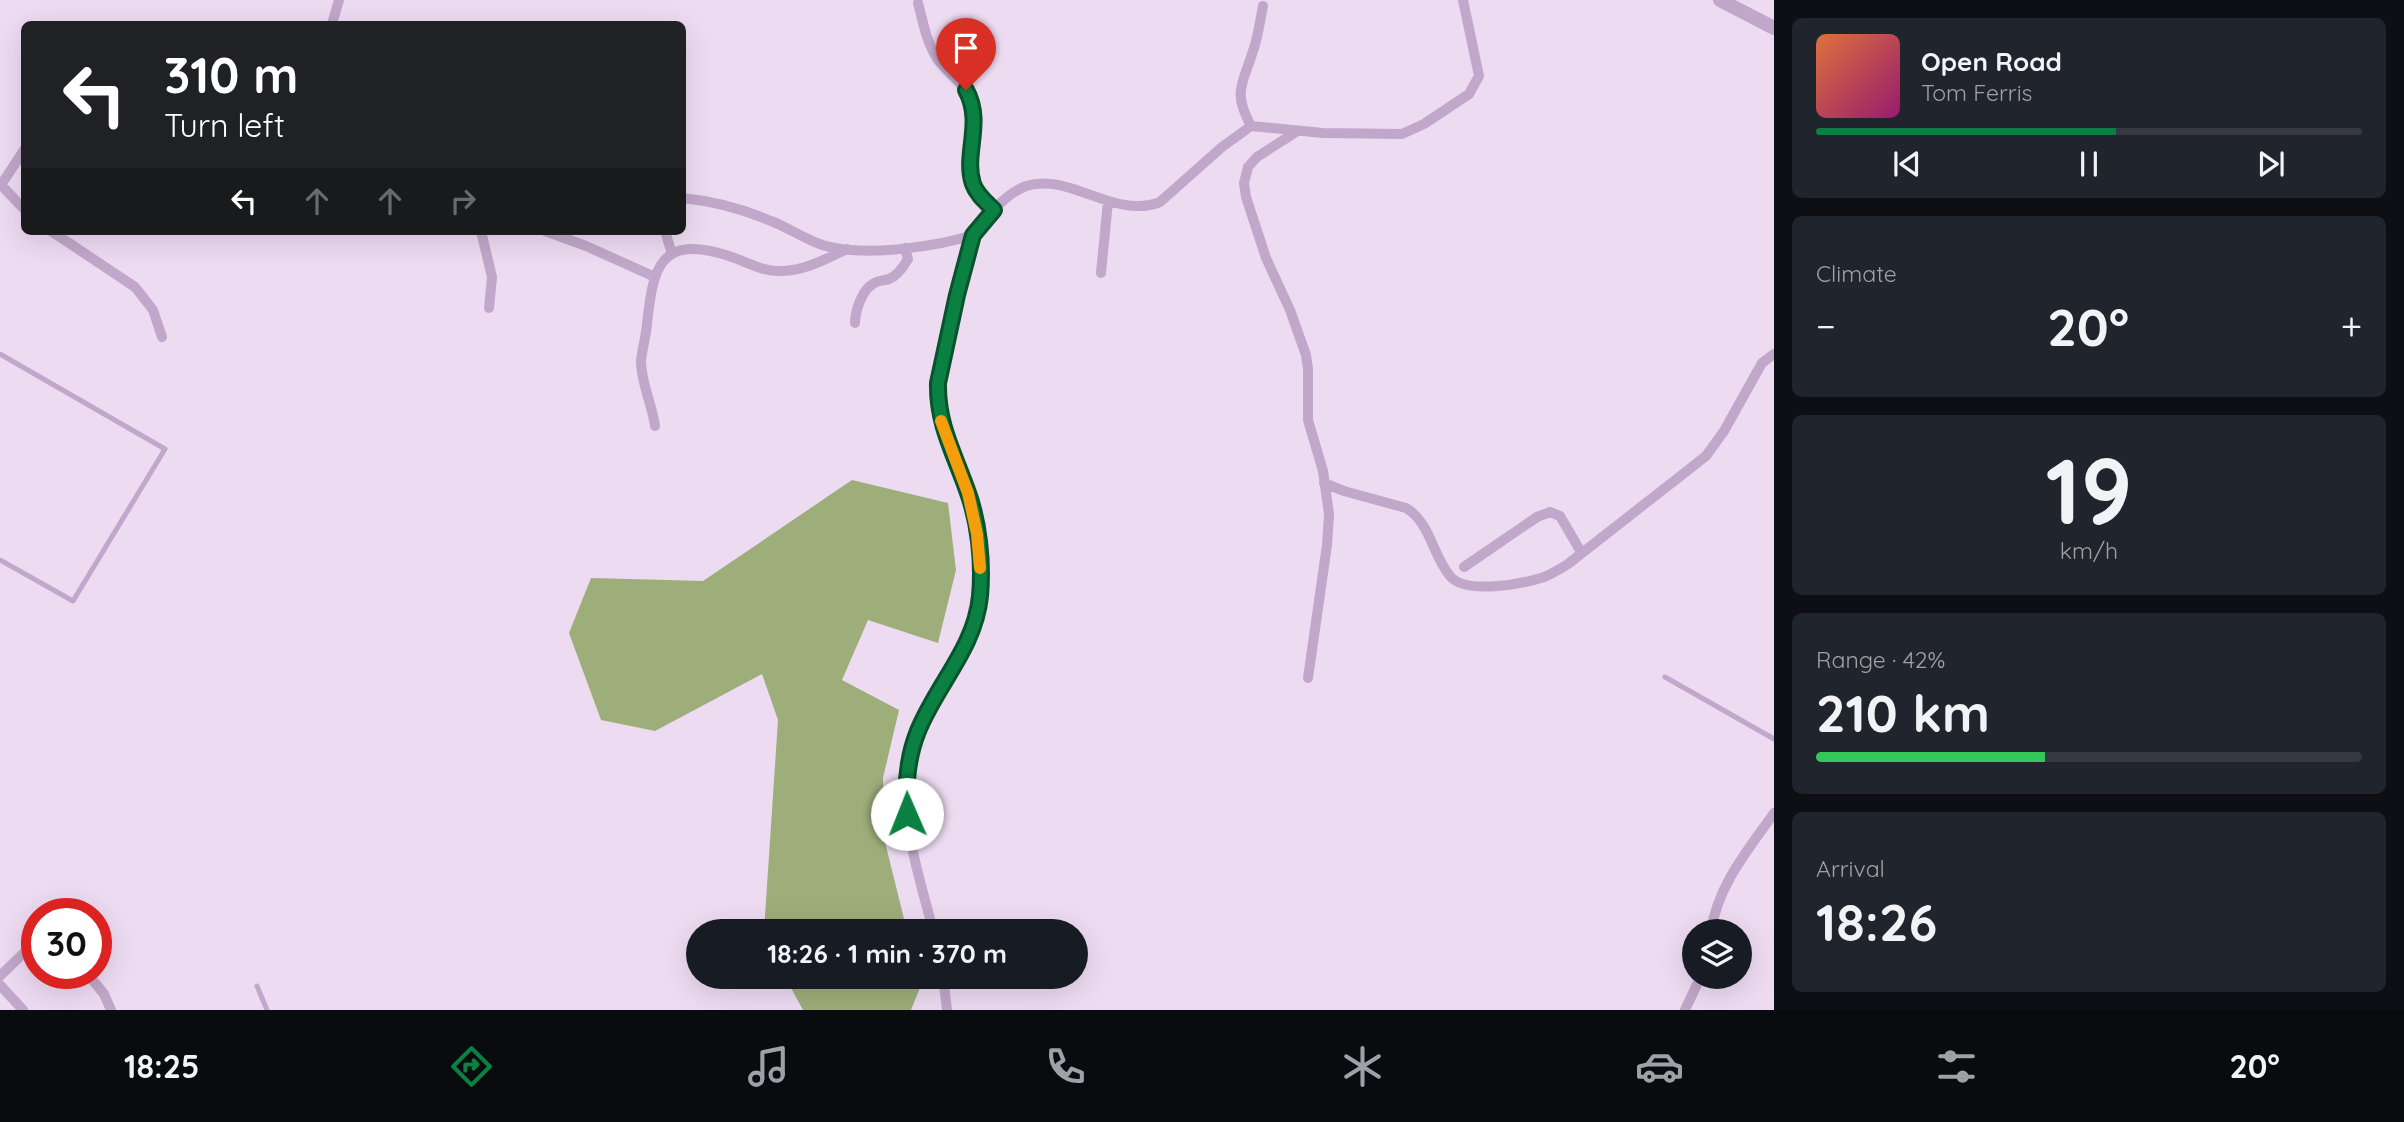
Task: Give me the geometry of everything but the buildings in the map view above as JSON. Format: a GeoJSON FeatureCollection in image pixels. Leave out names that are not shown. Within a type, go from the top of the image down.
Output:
{"type":"FeatureCollection","features":[{"type":"Feature","properties":{"kind":"street"},"geometry":{"type":"LineString","coordinates":[[333,21],[339,0]]}},
{"type":"Feature","properties":{"kind":"street"},"geometry":{"type":"LineString","coordinates":[[930,919],[908,826],[906,775],[918,730],[966,645],[974,625],[979,600],[981,578],[977,534],[968,493],[942,425],[938,399],[938,383],[973,235],[1015,191],[1034,185],[1074,190],[1137,207],[1160,202],[1222,147],[1251,126],[1296,132],[1402,134],[1424,124],[1469,94],[1479,76],[1463,0]]}},
{"type":"Feature","properties":{"kind":"street"},"geometry":{"type":"LineString","coordinates":[[1720,0],[1774,28]]}},
{"type":"Feature","properties":{"kind":"street"},"geometry":{"type":"LineString","coordinates":[[918,4],[937,59],[966,90],[972,101],[972,182],[980,196],[994,210]]}},
{"type":"Feature","properties":{"kind":"street"},"geometry":{"type":"LineString","coordinates":[[1251,126],[1242,109],[1240,91],[1244,71],[1253,51],[1262,6]]}},
{"type":"Feature","properties":{"kind":"street"},"geometry":{"type":"LineString","coordinates":[[1296,132],[1257,157],[1248,167],[1244,183],[1266,258],[1290,310],[1306,355],[1308,420],[1323,471],[1329,514],[1308,678]]}},
{"type":"Feature","properties":{"kind":"street"},"geometry":{"type":"LineString","coordinates":[[21,154],[0,185],[21,206]]}},
{"type":"Feature","properties":{"kind":"street"},"geometry":{"type":"LineString","coordinates":[[686,199],[726,205],[773,221],[810,240],[833,248],[905,248],[940,244],[973,235]]}},
{"type":"Feature","properties":{"kind":"street"},"geometry":{"type":"LineString","coordinates":[[1101,273],[1108,201]]}},
{"type":"Feature","properties":{"kind":"street"},"geometry":{"type":"LineString","coordinates":[[57,235],[135,287],[153,310],[162,337]]}},
{"type":"Feature","properties":{"kind":"street"},"geometry":{"type":"LineString","coordinates":[[482,235],[492,277],[489,308]]}},
{"type":"Feature","properties":{"kind":"street"},"geometry":{"type":"LineString","coordinates":[[556,235],[655,277]]}},
{"type":"Feature","properties":{"kind":"street"},"geometry":{"type":"LineString","coordinates":[[666,235],[672,254]]}},
{"type":"Feature","properties":{"kind":"street"},"geometry":{"type":"LineString","coordinates":[[655,426],[641,361],[649,302],[655,277],[664,260],[682,249],[694,248],[732,257],[755,268],[780,271],[807,268],[847,249]]}},
{"type":"Feature","properties":{"kind":"street"},"geometry":{"type":"LineString","coordinates":[[855,323],[858,306],[867,289],[871,284],[896,274],[908,259],[905,248]]}},
{"type":"Feature","properties":{"kind":"street"},"geometry":{"type":"LineString","coordinates":[[1324,483],[1406,508],[1415,514],[1451,578],[1469,586],[1499,585],[1542,577],[1568,564],[1706,456],[1724,431],[1762,363],[1774,354]]}},
{"type":"Feature","properties":{"kind":"street"},"geometry":{"type":"LineString","coordinates":[[1464,567],[1537,517],[1550,512],[1560,516],[1581,552]]}},
{"type":"Feature","properties":{"kind":"street"},"geometry":{"type":"LineString","coordinates":[[1713,919],[1730,876],[1774,813]]}},
{"type":"Feature","properties":{"kind":"street"},"geometry":{"type":"LineString","coordinates":[[0,976],[21,956]]}},
{"type":"Feature","properties":{"kind":"street"},"geometry":{"type":"LineString","coordinates":[[0,985],[23,1010]]}},
{"type":"Feature","properties":{"kind":"street"},"geometry":{"type":"LineString","coordinates":[[100,989],[111,1010]]}},
{"type":"Feature","properties":{"kind":"street"},"geometry":{"type":"LineString","coordinates":[[945,989],[947,1010]]}},
{"type":"Feature","properties":{"kind":"street"},"geometry":{"type":"LineString","coordinates":[[1685,1010],[1695,989]]}},
{"type":"Feature","properties":{"kind":"lane"},"geometry":{"type":"LineString","coordinates":[[0,354],[164,449],[73,601],[0,560]]}},
{"type":"Feature","properties":{"kind":"lane"},"geometry":{"type":"LineString","coordinates":[[1665,677],[1774,739]]}},
{"type":"Feature","properties":{"kind":"lane"},"geometry":{"type":"LineString","coordinates":[[257,986],[267,1010]]}},
{"type":"Feature","properties":{"kind":"shaded area"},"geometry":{"type":"Polygon","coordinates":[[[852,480],[948,503],[956,570],[938,643],[868,620],[842,680],[899,710],[883,778],[883,834],[904,919],[765,919],[778,720],[762,674],[655,731],[601,720],[569,633],[591,578],[703,581],[852,480]]]}},
{"type":"Feature","properties":{"kind":"shaded area"},"geometry":{"type":"Polygon","coordinates":[[[792,989],[920,989],[911,1010],[803,1010],[792,989]]]}},
{"type":"Feature","properties":{"kind":"slow traffic"},"geometry":{"type":"LineString","coordinates":[[941,421],[968,493],[977,534],[980,568]]}},
{"type":"Feature","properties":{"kind":"route"},"geometry":{"type":"LineString","coordinates":[[907,814],[906,775],[911,751],[918,730],[966,645],[978,610],[981,578],[977,534],[968,493],[942,425],[938,399],[938,383],[964,265],[973,235],[994,210],[980,196],[972,182],[974,114],[972,101],[966,90]]}}]}
